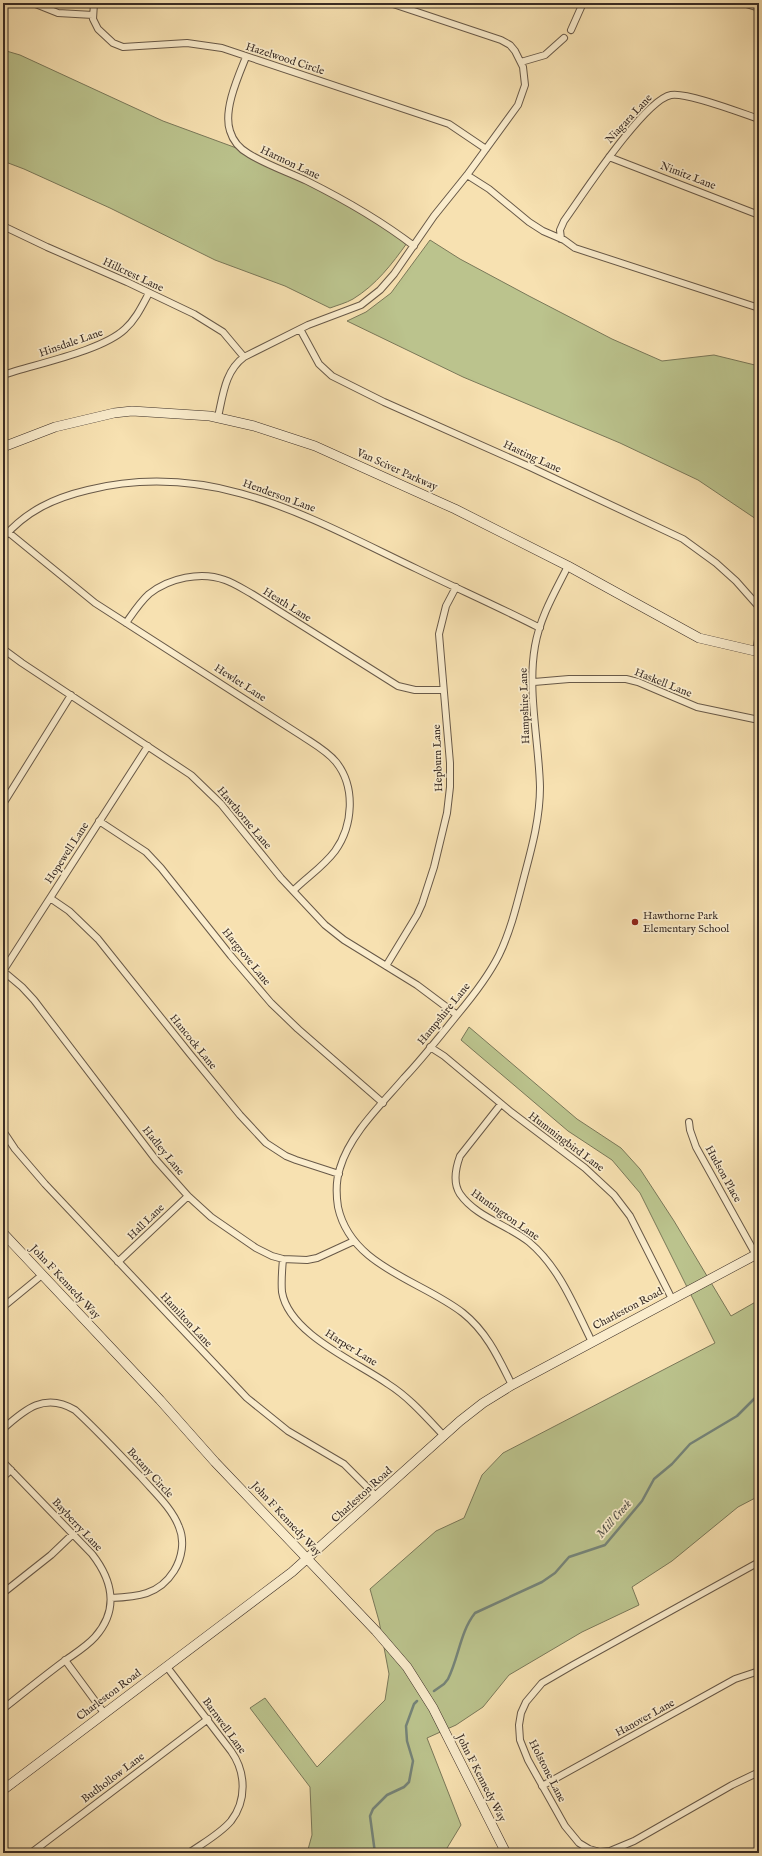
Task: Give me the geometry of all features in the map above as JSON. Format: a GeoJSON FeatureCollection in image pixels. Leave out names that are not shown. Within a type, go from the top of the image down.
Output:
{"type":"FeatureCollection","features":[{"type":"Feature","properties":{"kind":"street"},"geometry":{"type":"LineString","coordinates":[[33,3],[58,13],[93,15],[94,3]]}},
{"type":"Feature","properties":{"kind":"street"},"geometry":{"type":"LineString","coordinates":[[218,417],[229,374],[244,357],[300,329],[356,308],[387,282],[434,216],[467,175],[512,114],[522,95],[525,76],[521,62],[510,45],[501,40],[390,3]]}},
{"type":"Feature","properties":{"kind":"street"},"geometry":{"type":"LineString","coordinates":[[571,30],[582,3]]}},
{"type":"Feature","properties":{"kind":"street"},"geometry":{"type":"LineString","coordinates":[[743,3],[759,8]]}},
{"type":"Feature","properties":{"kind":"street","name":"Hazelwood Circle"},"geometry":{"type":"LineString","coordinates":[[93,15],[93,19],[98,29],[113,43],[123,47],[199,44],[222,48],[443,122],[486,149]]}},
{"type":"Feature","properties":{"kind":"street"},"geometry":{"type":"LineString","coordinates":[[521,62],[544,55],[564,38]]}},
{"type":"Feature","properties":{"kind":"street","name":"Harmon Lane"},"geometry":{"type":"LineString","coordinates":[[246,57],[233,93],[228,120],[229,130],[233,139],[240,148],[259,160],[353,204],[385,224],[414,246]]}},
{"type":"Feature","properties":{"kind":"street","name":"Niagara Lane"},"geometry":{"type":"LineString","coordinates":[[561,238],[560,230],[564,221],[609,157],[655,104],[672,95],[692,98],[759,119]]}},
{"type":"Feature","properties":{"kind":"street","name":"Nimitz Lane"},"geometry":{"type":"LineString","coordinates":[[609,157],[759,215]]}},
{"type":"Feature","properties":{"kind":"street"},"geometry":{"type":"LineString","coordinates":[[467,175],[489,189],[529,222],[543,231],[561,238],[576,248],[759,308]]}},
{"type":"Feature","properties":{"kind":"street","name":"Hillcrest Lane"},"geometry":{"type":"LineString","coordinates":[[3,226],[194,314],[215,326],[229,338],[244,357]]}},
{"type":"Feature","properties":{"kind":"street","name":"Hinsdale Lane"},"geometry":{"type":"LineString","coordinates":[[3,376],[90,348],[110,340],[130,325],[148,293]]}},
{"type":"Feature","properties":{"kind":"street","name":"Hasting Lane"},"geometry":{"type":"LineString","coordinates":[[300,329],[319,364],[332,376],[384,402],[536,470],[683,539],[716,563],[745,590],[759,607]]}},
{"type":"Feature","properties":{"kind":"street","name":"Van Sciver Parkway"},"geometry":{"type":"LineString","coordinates":[[3,447],[55,427],[114,413],[139,411],[218,417],[273,432],[315,446],[448,506],[568,566],[699,638],[758,652]]}},
{"type":"Feature","properties":{"kind":"street","name":"Henderson Lane"},"geometry":{"type":"LineString","coordinates":[[3,538],[26,516],[36,509],[71,494],[123,483],[173,482],[235,490],[271,502],[319,522],[540,628]]}},
{"type":"Feature","properties":{"kind":"street","name":"Hewlet Lane"},"geometry":{"type":"LineString","coordinates":[[8,532],[95,603],[321,748],[336,763],[346,782],[349,792],[349,813],[344,833],[340,843],[328,859],[293,891]]}},
{"type":"Feature","properties":{"kind":"street","name":"Hampshire Lane"},"geometry":{"type":"LineString","coordinates":[[512,1385],[485,1335],[468,1318],[440,1298],[376,1261],[354,1240],[345,1226],[336,1192],[339,1174],[344,1158],[356,1137],[476,992],[492,969],[504,943],[514,915],[533,843],[538,815],[540,786],[535,728],[534,658],[540,628],[546,610],[568,566]]}},
{"type":"Feature","properties":{"kind":"street","name":"Heath Lane"},"geometry":{"type":"LineString","coordinates":[[126,623],[148,595],[161,587],[175,580],[185,578],[214,577],[233,583],[252,594],[398,686],[415,690],[443,690]]}},
{"type":"Feature","properties":{"kind":"street","name":"Hepburn Lane"},"geometry":{"type":"LineString","coordinates":[[386,966],[417,915],[432,874],[449,800],[451,774],[439,634],[446,606],[456,587]]}},
{"type":"Feature","properties":{"kind":"street"},"geometry":{"type":"LineString","coordinates":[[758,652],[759,633]]}},
{"type":"Feature","properties":{"kind":"street","name":"Hawthorne Lane"},"geometry":{"type":"LineString","coordinates":[[3,649],[181,768],[211,794],[293,891],[334,933],[355,948],[426,991],[457,1015]]}},
{"type":"Feature","properties":{"kind":"street","name":"Haskell Lane"},"geometry":{"type":"LineString","coordinates":[[534,682],[569,679],[626,679],[638,682],[697,707],[759,720]]}},
{"type":"Feature","properties":{"kind":"street"},"geometry":{"type":"LineString","coordinates":[[3,804],[71,695]]}},
{"type":"Feature","properties":{"kind":"street","name":"Hopewell Lane"},"geometry":{"type":"LineString","coordinates":[[3,971],[148,746]]}},
{"type":"Feature","properties":{"kind":"street","name":"Hargrove Lane"},"geometry":{"type":"LineString","coordinates":[[99,821],[146,852],[161,868],[231,956],[271,1003],[293,1025],[383,1103]]}},
{"type":"Feature","properties":{"kind":"street","name":"Hancock Lane"},"geometry":{"type":"LineString","coordinates":[[50,898],[69,911],[98,939],[182,1044],[258,1134],[271,1147],[286,1156],[339,1174]]}},
{"type":"Feature","properties":{"kind":"street","name":"Hadley Lane"},"geometry":{"type":"LineString","coordinates":[[3,971],[22,987],[41,1008],[137,1135],[188,1196],[202,1210],[247,1242],[272,1256],[283,1259],[302,1260],[317,1258],[354,1240]]}},
{"type":"Feature","properties":{"kind":"street","name":"Hummingbird Lane"},"geometry":{"type":"LineString","coordinates":[[430,1047],[457,1067],[501,1104],[585,1168],[614,1195],[630,1216],[672,1299]]}},
{"type":"Feature","properties":{"kind":"street","name":"Huntington Lane"},"geometry":{"type":"LineString","coordinates":[[501,1104],[460,1156],[457,1165],[455,1185],[466,1201],[482,1213],[521,1236],[546,1260],[564,1287],[592,1342]]}},
{"type":"Feature","properties":{"kind":"street","name":"Hudson Place"},"geometry":{"type":"LineString","coordinates":[[689,1122],[696,1147],[757,1254]]}},
{"type":"Feature","properties":{"kind":"street","name":"Hamilton Lane"},"geometry":{"type":"LineString","coordinates":[[3,1131],[15,1149],[36,1175],[257,1407],[288,1431],[344,1464],[377,1497]]}},
{"type":"Feature","properties":{"kind":"street","name":"Hall Lane"},"geometry":{"type":"LineString","coordinates":[[118,1262],[188,1196]]}},
{"type":"Feature","properties":{"kind":"street","name":"John F Kennedy Way"},"geometry":{"type":"LineString","coordinates":[[3,1233],[160,1400],[215,1462],[376,1631],[418,1683],[433,1708],[506,1853]]}},
{"type":"Feature","properties":{"kind":"street","name":"Charleston Road"},"geometry":{"type":"LineString","coordinates":[[3,1790],[308,1559],[444,1436],[483,1403],[512,1385],[757,1254]]}},
{"type":"Feature","properties":{"kind":"street","name":"Harper Lane"},"geometry":{"type":"LineString","coordinates":[[283,1259],[282,1292],[285,1302],[300,1323],[331,1349],[388,1383],[406,1397],[444,1436]]}},
{"type":"Feature","properties":{"kind":"street"},"geometry":{"type":"LineString","coordinates":[[3,1307],[42,1275]]}},
{"type":"Feature","properties":{"kind":"street","name":"Botany Circle"},"geometry":{"type":"LineString","coordinates":[[3,1429],[19,1415],[36,1405],[56,1402],[66,1405],[75,1410],[120,1455],[175,1518],[182,1538],[182,1549],[180,1559],[170,1578],[155,1590],[146,1594],[128,1598],[111,1598]]}},
{"type":"Feature","properties":{"kind":"street","name":"Bayberry Lane"},"geometry":{"type":"LineString","coordinates":[[3,1462],[100,1564],[110,1586],[111,1598],[108,1614],[95,1638],[3,1709]]}},
{"type":"Feature","properties":{"kind":"street"},"geometry":{"type":"LineString","coordinates":[[3,1477],[11,1470]]}},
{"type":"Feature","properties":{"kind":"street"},"geometry":{"type":"LineString","coordinates":[[3,1593],[41,1564],[73,1534]]}},
{"type":"Feature","properties":{"kind":"street","name":"Holstone Lane"},"geometry":{"type":"LineString","coordinates":[[759,1562],[542,1683],[533,1692],[521,1713],[519,1732],[523,1748],[542,1786],[565,1826],[579,1843],[589,1849],[600,1852],[610,1851],[634,1841],[696,1807],[732,1785],[759,1772]]}},
{"type":"Feature","properties":{"kind":"street"},"geometry":{"type":"LineString","coordinates":[[65,1660],[104,1713]]}},
{"type":"Feature","properties":{"kind":"street","name":"Barnwell Lane"},"geometry":{"type":"LineString","coordinates":[[167,1667],[239,1763],[242,1776],[243,1792],[239,1808],[231,1821],[189,1853]]}},
{"type":"Feature","properties":{"kind":"street","name":"Hanover Lane"},"geometry":{"type":"LineString","coordinates":[[542,1786],[730,1682],[752,1672],[759,1671]]}},
{"type":"Feature","properties":{"kind":"street","name":"Budhollow Lane"},"geometry":{"type":"LineString","coordinates":[[31,1853],[208,1720]]}},
{"type":"Feature","properties":{"kind":"green space"},"geometry":{"type":"Polygon","coordinates":[[[3,50],[20,55],[163,121],[250,153],[343,199],[407,243],[389,266],[369,287],[353,299],[330,308],[285,286],[215,260],[110,208],[3,161],[3,50]]]}},
{"type":"Feature","properties":{"kind":"green space"},"geometry":{"type":"Polygon","coordinates":[[[430,240],[460,259],[529,296],[612,339],[662,361],[714,355],[759,366],[759,521],[698,480],[620,443],[463,377],[347,321],[366,312],[391,293],[430,240]]]}},
{"type":"Feature","properties":{"kind":"green space"},"geometry":{"type":"Polygon","coordinates":[[[469,1027],[577,1119],[621,1148],[640,1169],[674,1221],[731,1316],[759,1300],[759,1496],[738,1507],[672,1561],[632,1587],[639,1605],[582,1632],[509,1675],[483,1707],[456,1725],[427,1738],[461,1825],[444,1853],[307,1853],[312,1835],[310,1787],[250,1708],[265,1698],[317,1767],[385,1700],[389,1674],[379,1621],[370,1589],[436,1531],[464,1518],[482,1475],[503,1453],[715,1343],[640,1193],[612,1160],[568,1131],[461,1040],[469,1027]]]}},
{"type":"Feature","properties":{"kind":"waterway","name":"Mill Creek"},"geometry":{"type":"LineString","coordinates":[[434,1691],[448,1679],[466,1628],[475,1613],[542,1582],[555,1573],[569,1557],[605,1545],[642,1501],[654,1479],[672,1464],[690,1444],[737,1416],[759,1394]]}},
{"type":"Feature","properties":{"kind":"waterway","name":"Mill Creek"},"geometry":{"type":"LineString","coordinates":[[375,1853],[370,1816],[373,1809],[387,1795],[404,1787],[409,1782],[413,1761],[407,1741],[406,1726],[414,1704],[417,1701]]}},
{"type":"Feature","properties":{"kind":"place","name":"Hawthorne Park Elementary School"},"geometry":{"type":"Point","coordinates":[635,922]}}]}
